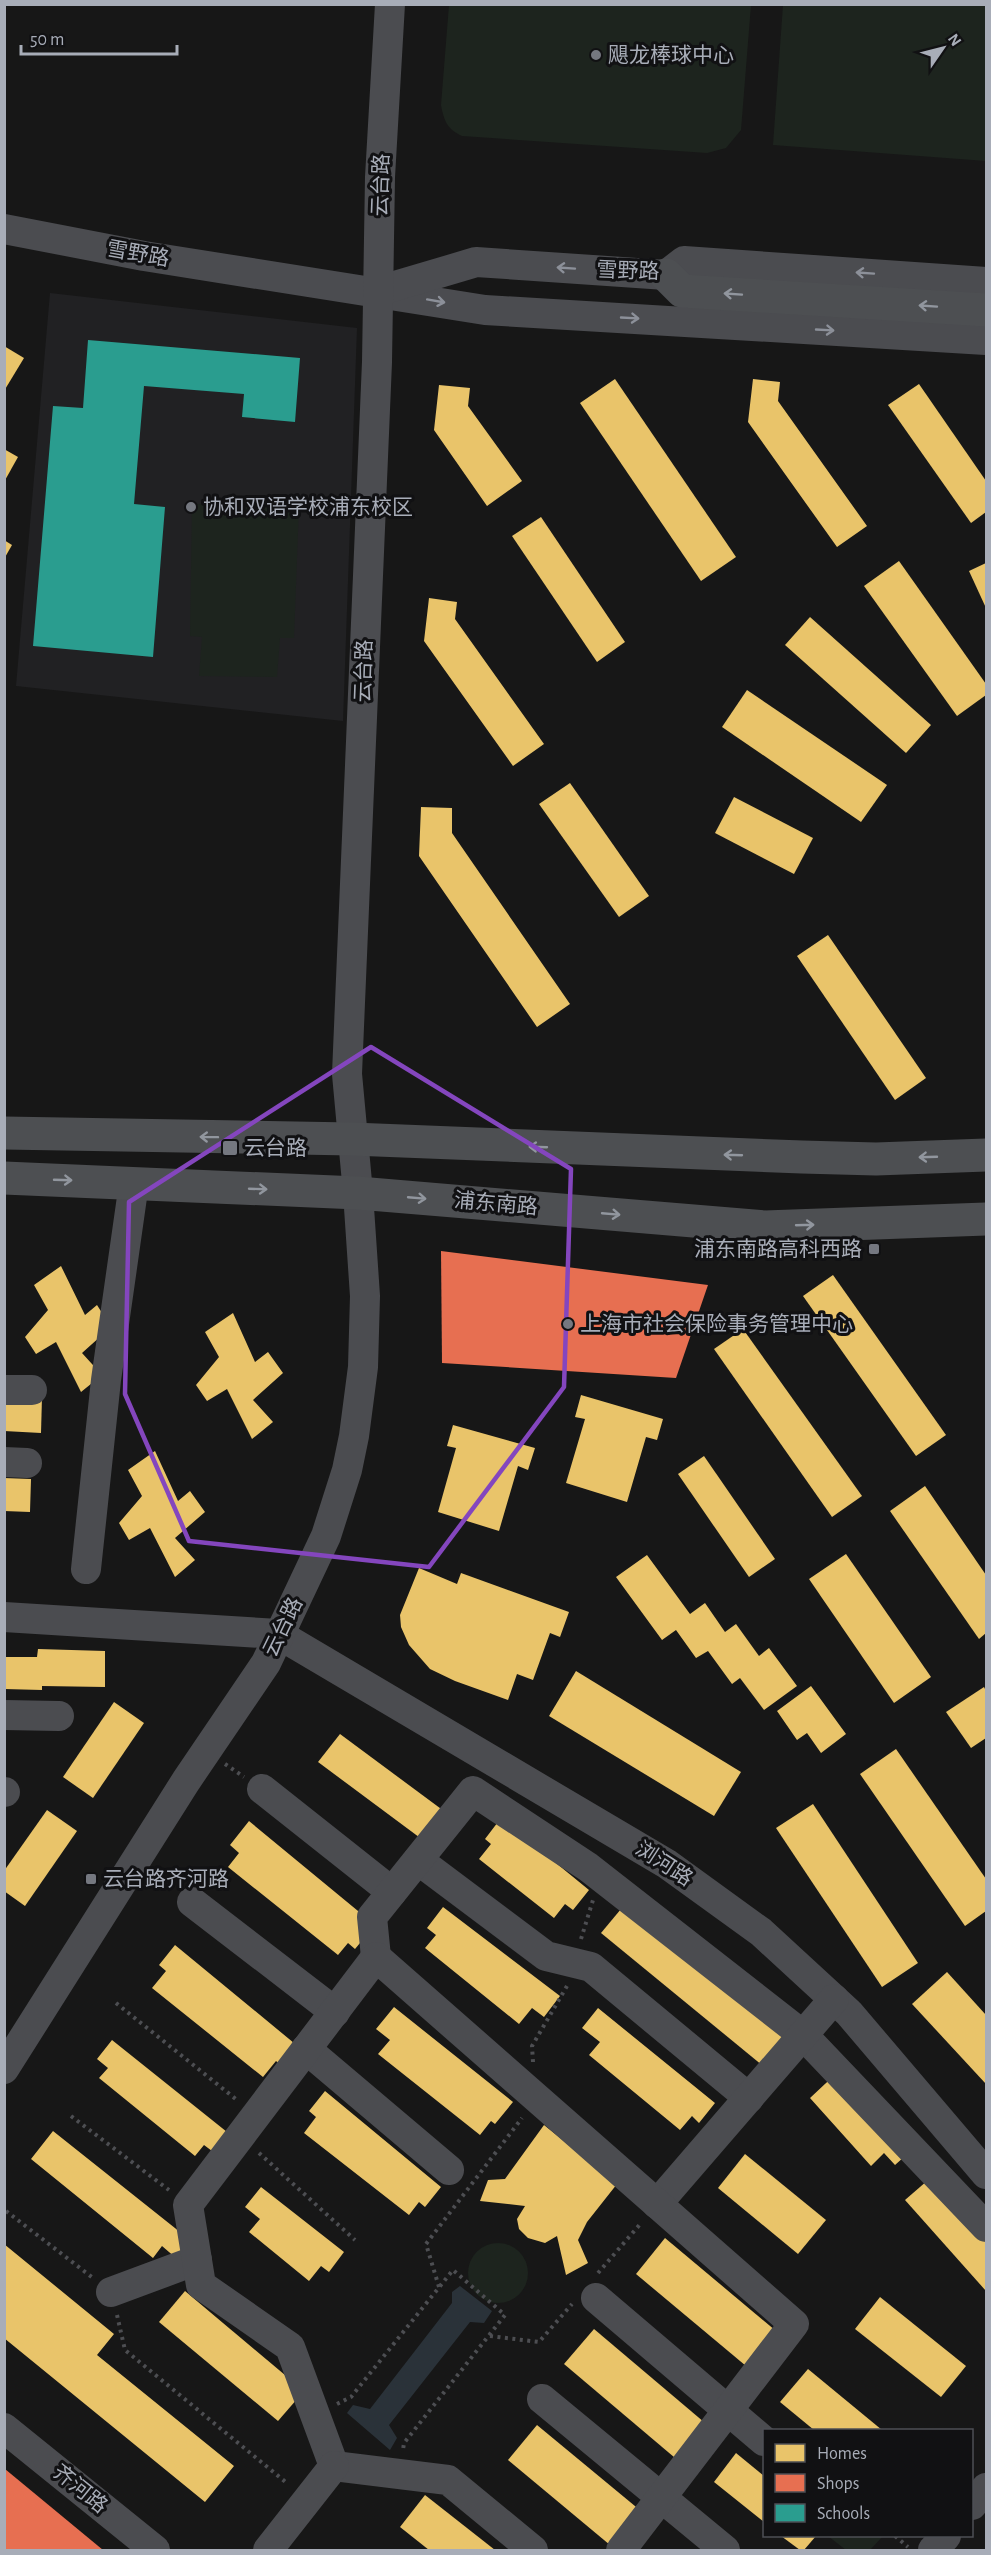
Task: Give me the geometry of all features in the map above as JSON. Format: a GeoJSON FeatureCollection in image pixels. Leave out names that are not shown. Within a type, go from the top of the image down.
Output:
{"type":"FeatureCollection","features":[{"type":"Feature","properties":{"kind":"main road"},"geometry":{"type":"LineString","coordinates":[[666,275],[682,291],[987,310]]}},
{"type":"Feature","properties":{"kind":"main road"},"geometry":{"type":"LineString","coordinates":[[4,1133],[352,1139],[876,1159],[987,1155]]}},
{"type":"Feature","properties":{"kind":"main road","name":"浦东南路"},"geometry":{"type":"LineString","coordinates":[[4,1178],[358,1193],[765,1227],[987,1219]]}},
{"type":"Feature","properties":{"kind":"street","name":"云台路"},"geometry":{"type":"LineString","coordinates":[[4,2069],[206,1752],[266,1664],[278,1634],[326,1536],[347,1470],[354,1436],[360,1401],[365,1296],[358,1193],[346,1074],[378,291],[380,177],[390,4]]}},
{"type":"Feature","properties":{"kind":"street","name":"雪野路"},"geometry":{"type":"LineString","coordinates":[[4,229],[155,258],[378,291],[485,310],[987,340]]}},
{"type":"Feature","properties":{"kind":"street","name":"雪野路"},"geometry":{"type":"LineString","coordinates":[[378,291],[476,262],[666,275],[684,261],[987,282]]}},
{"type":"Feature","properties":{"kind":"street"},"geometry":{"type":"LineString","coordinates":[[86,1569],[106,1380],[134,1183]]}},
{"type":"Feature","properties":{"kind":"street"},"geometry":{"type":"LineString","coordinates":[[4,1617],[278,1634]]}},
{"type":"Feature","properties":{"kind":"street","name":"浏河路"},"geometry":{"type":"LineString","coordinates":[[278,1634],[667,1864],[761,1932],[834,1999],[872,2039],[987,2174]]}},
{"type":"Feature","properties":{"kind":"street"},"geometry":{"type":"LineString","coordinates":[[4,1715],[59,1716]]}},
{"type":"Feature","properties":{"kind":"street"},"geometry":{"type":"LineString","coordinates":[[262,1789],[392,1892]]}},
{"type":"Feature","properties":{"kind":"street"},"geometry":{"type":"LineString","coordinates":[[334,2466],[290,2346],[201,2285],[188,2205],[376,1957],[372,1917],[473,1791],[588,1867],[803,2035],[987,2227]]}},
{"type":"Feature","properties":{"kind":"street"},"geometry":{"type":"LineString","coordinates":[[418,1860],[546,1956],[591,1966],[748,2098]]}},
{"type":"Feature","properties":{"kind":"street"},"geometry":{"type":"LineString","coordinates":[[192,1902],[335,2012]]}},
{"type":"Feature","properties":{"kind":"street"},"geometry":{"type":"LineString","coordinates":[[376,1957],[794,2324],[621,2550]]}},
{"type":"Feature","properties":{"kind":"street"},"geometry":{"type":"LineString","coordinates":[[657,2204],[834,1999]]}},
{"type":"Feature","properties":{"kind":"street"},"geometry":{"type":"LineString","coordinates":[[306,2049],[449,2170]]}},
{"type":"Feature","properties":{"kind":"street"},"geometry":{"type":"LineString","coordinates":[[111,2292],[197,2260]]}},
{"type":"Feature","properties":{"kind":"street"},"geometry":{"type":"LineString","coordinates":[[596,2298],[763,2439]]}},
{"type":"Feature","properties":{"kind":"street"},"geometry":{"type":"LineString","coordinates":[[542,2398],[725,2550]]}},
{"type":"Feature","properties":{"kind":"street","name":"齐河路"},"geometry":{"type":"LineString","coordinates":[[4,2428],[155,2550]]}},
{"type":"Feature","properties":{"kind":"street"},"geometry":{"type":"LineString","coordinates":[[268,2550],[334,2466]]}},
{"type":"Feature","properties":{"kind":"street"},"geometry":{"type":"LineString","coordinates":[[334,2466],[448,2480],[533,2550]]}},
{"type":"Feature","properties":{"kind":"street"},"geometry":{"type":"LineString","coordinates":[[973,2504],[987,2488]]}},
{"type":"Feature","properties":{"kind":"street"},"geometry":{"type":"LineString","coordinates":[[933,2550],[943,2537]]}},
{"type":"Feature","properties":{"kind":"path"},"geometry":{"type":"LineString","coordinates":[[206,1752],[262,1789]]}},
{"type":"Feature","properties":{"kind":"path"},"geometry":{"type":"LineString","coordinates":[[116,2003],[248,2126],[355,2240]]}},
{"type":"Feature","properties":{"kind":"path"},"geometry":{"type":"LineString","coordinates":[[439,2287],[426,2244],[537,2099]]}},
{"type":"Feature","properties":{"kind":"path"},"geometry":{"type":"LineString","coordinates":[[71,2116],[188,2205]]}},
{"type":"Feature","properties":{"kind":"path"},"geometry":{"type":"LineString","coordinates":[[6,2211],[111,2292],[125,2350],[307,2500]]}},
{"type":"Feature","properties":{"kind":"path"},"geometry":{"type":"LineString","coordinates":[[351,2397],[453,2270],[505,2315],[404,2443]]}},
{"type":"Feature","properties":{"kind":"path"},"geometry":{"type":"LineString","coordinates":[[898,2537],[911,2550]]}},
{"type":"Feature","properties":{"kind":"highlighted area"},"geometry":{"type":"Polygon","coordinates":[[[371,1047],[571,1169],[564,1387],[429,1567],[189,1541],[125,1394],[129,1202],[371,1047]]]}},
{"type":"Feature","properties":{"kind":"shaded area","name":"飓龙棒球中心"},"geometry":{"type":"Polygon","coordinates":[[[449,5],[751,5],[741,130],[726,148],[707,153],[462,136],[447,124],[441,105],[449,5]]]}},
{"type":"Feature","properties":{"kind":"shaded area"},"geometry":{"type":"Polygon","coordinates":[[[783,5],[986,5],[986,161],[773,145],[783,5]]]}},
{"type":"Feature","properties":{"kind":"shaded area","name":"协和双语学校浦东校区"},"geometry":{"type":"Polygon","coordinates":[[[50,293],[357,328],[343,721],[16,686],[50,293]]]}},
{"type":"Feature","properties":{"kind":"shaded area"},"geometry":{"type":"Polygon","coordinates":[[[192,504],[299,506],[294,638],[280,638],[277,677],[199,676],[202,637],[190,636],[192,504]]]}},
{"type":"Feature","properties":{"kind":"shaded area"},"geometry":{"type":"Polygon","coordinates":[[[498,2243],[510,2245],[523,2256],[528,2273],[526,2285],[515,2298],[498,2303],[486,2301],[473,2290],[468,2273],[470,2261],[481,2248],[498,2243]]]}},
{"type":"Feature","properties":{"kind":"shaded area"},"geometry":{"type":"Polygon","coordinates":[[[460,2286],[492,2311],[484,2323],[470,2322],[389,2425],[397,2438],[390,2450],[347,2413],[353,2405],[370,2409],[452,2303],[452,2292],[460,2286]]]}},
{"type":"Feature","properties":{"kind":"shaded area"},"geometry":{"type":"Polygon","coordinates":[[[829,2537],[882,2537],[870,2550],[846,2550],[829,2537]]]}},
{"type":"Feature","properties":{"kind":"building: Homes"},"geometry":{"type":"Polygon","coordinates":[[[4,346],[24,358],[4,391],[4,346]]]}},
{"type":"Feature","properties":{"kind":"building: Homes"},"geometry":{"type":"Polygon","coordinates":[[[615,379],[736,557],[701,581],[580,403],[615,379]]]}},
{"type":"Feature","properties":{"kind":"building: Homes"},"geometry":{"type":"Polygon","coordinates":[[[753,379],[780,382],[778,401],[867,526],[837,547],[748,422],[753,379]]]}},
{"type":"Feature","properties":{"kind":"building: Homes"},"geometry":{"type":"Polygon","coordinates":[[[919,384],[986,481],[986,512],[971,523],[888,405],[919,384]]]}},
{"type":"Feature","properties":{"kind":"building: Homes"},"geometry":{"type":"Polygon","coordinates":[[[439,385],[470,388],[468,406],[522,481],[487,506],[434,430],[439,385]]]}},
{"type":"Feature","properties":{"kind":"building: Homes"},"geometry":{"type":"Polygon","coordinates":[[[4,449],[18,457],[4,482],[4,449]]]}},
{"type":"Feature","properties":{"kind":"building: Homes"},"geometry":{"type":"Polygon","coordinates":[[[541,517],[625,642],[597,662],[512,536],[541,517]]]}},
{"type":"Feature","properties":{"kind":"building: Homes"},"geometry":{"type":"Polygon","coordinates":[[[4,540],[12,545],[4,559],[4,540]]]}},
{"type":"Feature","properties":{"kind":"building: Homes"},"geometry":{"type":"Polygon","coordinates":[[[899,561],[986,684],[986,695],[957,716],[864,586],[899,561]]]}},
{"type":"Feature","properties":{"kind":"building: Homes"},"geometry":{"type":"Polygon","coordinates":[[[986,563],[986,608],[969,571],[986,563]]]}},
{"type":"Feature","properties":{"kind":"building: Homes"},"geometry":{"type":"Polygon","coordinates":[[[429,598],[457,602],[455,619],[544,744],[513,766],[424,641],[429,598]]]}},
{"type":"Feature","properties":{"kind":"building: Homes"},"geometry":{"type":"Polygon","coordinates":[[[810,617],[931,725],[906,753],[785,645],[810,617]]]}},
{"type":"Feature","properties":{"kind":"building: Homes"},"geometry":{"type":"Polygon","coordinates":[[[747,690],[887,785],[861,822],[722,727],[747,690]]]}},
{"type":"Feature","properties":{"kind":"building: Homes"},"geometry":{"type":"Polygon","coordinates":[[[570,783],[649,896],[619,917],[539,804],[570,783]]]}},
{"type":"Feature","properties":{"kind":"building: Homes"},"geometry":{"type":"Polygon","coordinates":[[[734,797],[813,838],[794,874],[715,833],[734,797]]]}},
{"type":"Feature","properties":{"kind":"building: Homes"},"geometry":{"type":"Polygon","coordinates":[[[421,807],[452,808],[452,833],[570,1004],[537,1027],[419,856],[421,807]]]}},
{"type":"Feature","properties":{"kind":"building: Homes"},"geometry":{"type":"Polygon","coordinates":[[[828,935],[926,1078],[895,1100],[797,956],[828,935]]]}},
{"type":"Feature","properties":{"kind":"building: Homes"},"geometry":{"type":"Polygon","coordinates":[[[61,1266],[85,1315],[97,1305],[111,1327],[82,1353],[102,1375],[81,1392],[56,1342],[36,1354],[25,1337],[48,1310],[34,1285],[61,1266]]]}},
{"type":"Feature","properties":{"kind":"building: Homes"},"geometry":{"type":"Polygon","coordinates":[[[833,1275],[946,1435],[916,1456],[803,1296],[833,1275]]]}},
{"type":"Feature","properties":{"kind":"building: Homes"},"geometry":{"type":"Polygon","coordinates":[[[233,1313],[255,1362],[268,1352],[283,1373],[253,1400],[273,1422],[252,1439],[227,1389],[207,1401],[196,1385],[219,1357],[205,1332],[233,1313]]]}},
{"type":"Feature","properties":{"kind":"building: Homes"},"geometry":{"type":"Polygon","coordinates":[[[743,1329],[862,1496],[832,1517],[714,1349],[743,1329]]]}},
{"type":"Feature","properties":{"kind":"building: Homes"},"geometry":{"type":"Polygon","coordinates":[[[4,1395],[42,1397],[41,1433],[4,1431],[4,1395]]]}},
{"type":"Feature","properties":{"kind":"building: Homes"},"geometry":{"type":"Polygon","coordinates":[[[581,1395],[663,1419],[657,1440],[646,1437],[627,1502],[566,1483],[585,1419],[575,1417],[581,1395]]]}},
{"type":"Feature","properties":{"kind":"building: Homes"},"geometry":{"type":"Polygon","coordinates":[[[453,1425],[535,1448],[528,1470],[518,1466],[499,1531],[438,1512],[456,1448],[447,1446],[453,1425]]]}},
{"type":"Feature","properties":{"kind":"building: Homes"},"geometry":{"type":"Polygon","coordinates":[[[155,1451],[178,1501],[190,1491],[205,1512],[175,1538],[195,1560],[175,1577],[150,1528],[129,1540],[119,1523],[142,1496],[128,1470],[155,1451]]]}},
{"type":"Feature","properties":{"kind":"building: Homes"},"geometry":{"type":"Polygon","coordinates":[[[704,1456],[775,1559],[749,1577],[678,1474],[704,1456]]]}},
{"type":"Feature","properties":{"kind":"building: Homes"},"geometry":{"type":"Polygon","coordinates":[[[4,1478],[31,1479],[30,1512],[4,1511],[4,1478]]]}},
{"type":"Feature","properties":{"kind":"building: Homes"},"geometry":{"type":"Polygon","coordinates":[[[925,1486],[986,1575],[986,1633],[979,1639],[890,1511],[925,1486]]]}},
{"type":"Feature","properties":{"kind":"building: Homes"},"geometry":{"type":"Polygon","coordinates":[[[846,1554],[931,1677],[894,1703],[809,1579],[846,1554]]]}},
{"type":"Feature","properties":{"kind":"building: Homes"},"geometry":{"type":"Polygon","coordinates":[[[647,1555],[690,1614],[705,1603],[725,1632],[736,1624],[759,1656],[769,1648],[797,1686],[764,1710],[740,1678],[732,1684],[708,1651],[696,1658],[676,1630],[662,1640],[616,1577],[647,1555]]]}},
{"type":"Feature","properties":{"kind":"building: Homes"},"geometry":{"type":"Polygon","coordinates":[[[419,1568],[457,1584],[461,1573],[569,1612],[560,1637],[550,1633],[533,1680],[517,1674],[508,1700],[455,1681],[430,1669],[409,1645],[401,1627],[400,1615],[419,1568]]]}},
{"type":"Feature","properties":{"kind":"building: Homes"},"geometry":{"type":"Polygon","coordinates":[[[38,1649],[105,1651],[105,1687],[42,1686],[42,1690],[4,1689],[4,1657],[37,1657],[38,1649]]]}},
{"type":"Feature","properties":{"kind":"building: Homes"},"geometry":{"type":"Polygon","coordinates":[[[576,1671],[741,1772],[714,1816],[549,1716],[576,1671]]]}},
{"type":"Feature","properties":{"kind":"building: Homes"},"geometry":{"type":"Polygon","coordinates":[[[811,1686],[846,1734],[821,1753],[807,1733],[797,1740],[777,1711],[811,1686]]]}},
{"type":"Feature","properties":{"kind":"building: Homes"},"geometry":{"type":"Polygon","coordinates":[[[984,1687],[986,1691],[986,1738],[971,1748],[946,1712],[984,1687]]]}},
{"type":"Feature","properties":{"kind":"building: Homes"},"geometry":{"type":"Polygon","coordinates":[[[114,1702],[144,1723],[93,1798],[63,1777],[114,1702]]]}},
{"type":"Feature","properties":{"kind":"building: Homes"},"geometry":{"type":"Polygon","coordinates":[[[340,1734],[452,1817],[431,1846],[318,1762],[340,1734]]]}},
{"type":"Feature","properties":{"kind":"building: Homes"},"geometry":{"type":"Polygon","coordinates":[[[896,1749],[986,1879],[986,1911],[965,1926],[860,1774],[896,1749]]]}},
{"type":"Feature","properties":{"kind":"building: Homes"},"geometry":{"type":"Polygon","coordinates":[[[813,1804],[918,1963],[882,1987],[776,1828],[813,1804]]]}},
{"type":"Feature","properties":{"kind":"building: Homes"},"geometry":{"type":"Polygon","coordinates":[[[47,1810],[77,1831],[25,1906],[4,1891],[4,1871],[47,1810]]]}},
{"type":"Feature","properties":{"kind":"building: Homes"},"geometry":{"type":"Polygon","coordinates":[[[501,1818],[589,1890],[573,1910],[565,1904],[554,1918],[479,1859],[491,1844],[485,1839],[501,1818]]]}},
{"type":"Feature","properties":{"kind":"building: Homes"},"geometry":{"type":"Polygon","coordinates":[[[249,1821],[375,1925],[355,1949],[348,1943],[338,1955],[228,1867],[239,1853],[230,1845],[249,1821]]]}},
{"type":"Feature","properties":{"kind":"building: Homes"},"geometry":{"type":"Polygon","coordinates":[[[626,1903],[793,2039],[768,2070],[601,1933],[626,1903]]]}},
{"type":"Feature","properties":{"kind":"building: Homes"},"geometry":{"type":"Polygon","coordinates":[[[443,1907],[560,1996],[544,2017],[532,2008],[519,2024],[425,1948],[436,1935],[427,1928],[443,1907]]]}},
{"type":"Feature","properties":{"kind":"building: Homes"},"geometry":{"type":"Polygon","coordinates":[[[175,1945],[300,2048],[284,2068],[276,2061],[263,2077],[152,1988],[166,1971],[159,1965],[175,1945]]]}},
{"type":"Feature","properties":{"kind":"building: Homes"},"geometry":{"type":"Polygon","coordinates":[[[947,1972],[986,2015],[986,2084],[912,2004],[947,1972]]]}},
{"type":"Feature","properties":{"kind":"building: Homes"},"geometry":{"type":"Polygon","coordinates":[[[394,2007],[513,2102],[495,2124],[491,2121],[480,2135],[378,2054],[390,2040],[376,2029],[394,2007]]]}},
{"type":"Feature","properties":{"kind":"building: Homes"},"geometry":{"type":"Polygon","coordinates":[[[598,2008],[715,2103],[699,2123],[692,2116],[680,2130],[589,2055],[600,2042],[582,2028],[598,2008]]]}},
{"type":"Feature","properties":{"kind":"building: Homes"},"geometry":{"type":"Polygon","coordinates":[[[112,2040],[227,2132],[212,2151],[204,2145],[195,2156],[99,2078],[108,2068],[97,2059],[112,2040]]]}},
{"type":"Feature","properties":{"kind":"building: Homes"},"geometry":{"type":"Polygon","coordinates":[[[841,2069],[914,2148],[895,2165],[884,2153],[871,2166],[810,2098],[841,2069]]]}},
{"type":"Feature","properties":{"kind":"building: Homes"},"geometry":{"type":"Polygon","coordinates":[[[325,2091],[441,2187],[425,2207],[419,2202],[409,2215],[304,2133],[316,2117],[309,2111],[325,2091]]]}},
{"type":"Feature","properties":{"kind":"building: Homes"},"geometry":{"type":"Polygon","coordinates":[[[544,2125],[617,2184],[587,2222],[578,2240],[588,2263],[566,2275],[557,2236],[545,2243],[528,2238],[519,2229],[517,2219],[525,2206],[480,2201],[488,2180],[505,2179],[544,2125]]]}},
{"type":"Feature","properties":{"kind":"building: Homes"},"geometry":{"type":"Polygon","coordinates":[[[53,2131],[190,2240],[176,2258],[162,2246],[153,2258],[31,2159],[53,2131]]]}},
{"type":"Feature","properties":{"kind":"building: Homes"},"geometry":{"type":"Polygon","coordinates":[[[745,2154],[826,2220],[798,2254],[718,2188],[745,2154]]]}},
{"type":"Feature","properties":{"kind":"building: Homes"},"geometry":{"type":"Polygon","coordinates":[[[935,2174],[986,2231],[986,2291],[905,2200],[935,2174]]]}},
{"type":"Feature","properties":{"kind":"building: Homes"},"geometry":{"type":"Polygon","coordinates":[[[261,2187],[344,2252],[329,2272],[321,2266],[309,2281],[249,2232],[260,2219],[245,2207],[261,2187]]]}},
{"type":"Feature","properties":{"kind":"building: Homes"},"geometry":{"type":"Polygon","coordinates":[[[665,2238],[782,2336],[752,2371],[636,2274],[665,2238]]]}},
{"type":"Feature","properties":{"kind":"building: Homes"},"geometry":{"type":"Polygon","coordinates":[[[4,2244],[114,2334],[97,2355],[234,2466],[205,2502],[4,2338],[4,2244]]]}},
{"type":"Feature","properties":{"kind":"building: Homes"},"geometry":{"type":"Polygon","coordinates":[[[185,2291],[304,2391],[278,2421],[159,2322],[185,2291]]]}},
{"type":"Feature","properties":{"kind":"building: Homes"},"geometry":{"type":"Polygon","coordinates":[[[880,2297],[966,2366],[941,2397],[855,2329],[880,2297]]]}},
{"type":"Feature","properties":{"kind":"building: Homes"},"geometry":{"type":"Polygon","coordinates":[[[594,2329],[711,2428],[681,2463],[564,2364],[594,2329]]]}},
{"type":"Feature","properties":{"kind":"building: Homes"},"geometry":{"type":"Polygon","coordinates":[[[808,2369],[881,2429],[813,2429],[780,2402],[808,2369]]]}},
{"type":"Feature","properties":{"kind":"building: Homes"},"geometry":{"type":"Polygon","coordinates":[[[537,2425],[647,2516],[616,2550],[508,2460],[537,2425]]]}},
{"type":"Feature","properties":{"kind":"building: Homes"},"geometry":{"type":"Polygon","coordinates":[[[736,2453],[763,2475],[763,2521],[714,2482],[736,2453]]]}},
{"type":"Feature","properties":{"kind":"building: Homes"},"geometry":{"type":"Polygon","coordinates":[[[425,2495],[495,2550],[429,2550],[400,2527],[425,2495]]]}},
{"type":"Feature","properties":{"kind":"building: Homes"},"geometry":{"type":"Polygon","coordinates":[[[782,2537],[815,2537],[804,2550],[800,2550],[782,2537]]]}},
{"type":"Feature","properties":{"kind":"building: Shops","name":"上海市社会保险事务管理中心"},"geometry":{"type":"Polygon","coordinates":[[[441,1251],[708,1285],[676,1378],[442,1363],[441,1251]]]}},
{"type":"Feature","properties":{"kind":"building: Shops"},"geometry":{"type":"Polygon","coordinates":[[[5,2469],[103,2550],[5,2550],[5,2469]]]}},
{"type":"Feature","properties":{"kind":"building: Schools"},"geometry":{"type":"Polygon","coordinates":[[[88,340],[300,358],[295,422],[242,417],[244,394],[144,386],[134,504],[165,507],[153,657],[33,646],[53,406],[83,408],[88,340]]]}},
{"type":"Feature","properties":{"kind":"place","name":"飓龙棒球中心"},"geometry":{"type":"Point","coordinates":[596,55]}},
{"type":"Feature","properties":{"kind":"place","name":"协和双语学校浦东校区"},"geometry":{"type":"Point","coordinates":[191,507]}},
{"type":"Feature","properties":{"kind":"place","name":"云台路"},"geometry":{"type":"Point","coordinates":[230,1148]}},
{"type":"Feature","properties":{"kind":"place","name":"浦东南路高科西路"},"geometry":{"type":"Point","coordinates":[874,1249]}},
{"type":"Feature","properties":{"kind":"place","name":"上海市社会保险事务管理中心"},"geometry":{"type":"Point","coordinates":[568,1324]}},
{"type":"Feature","properties":{"kind":"place","name":"云台路齐河路"},"geometry":{"type":"Point","coordinates":[91,1879]}}]}
